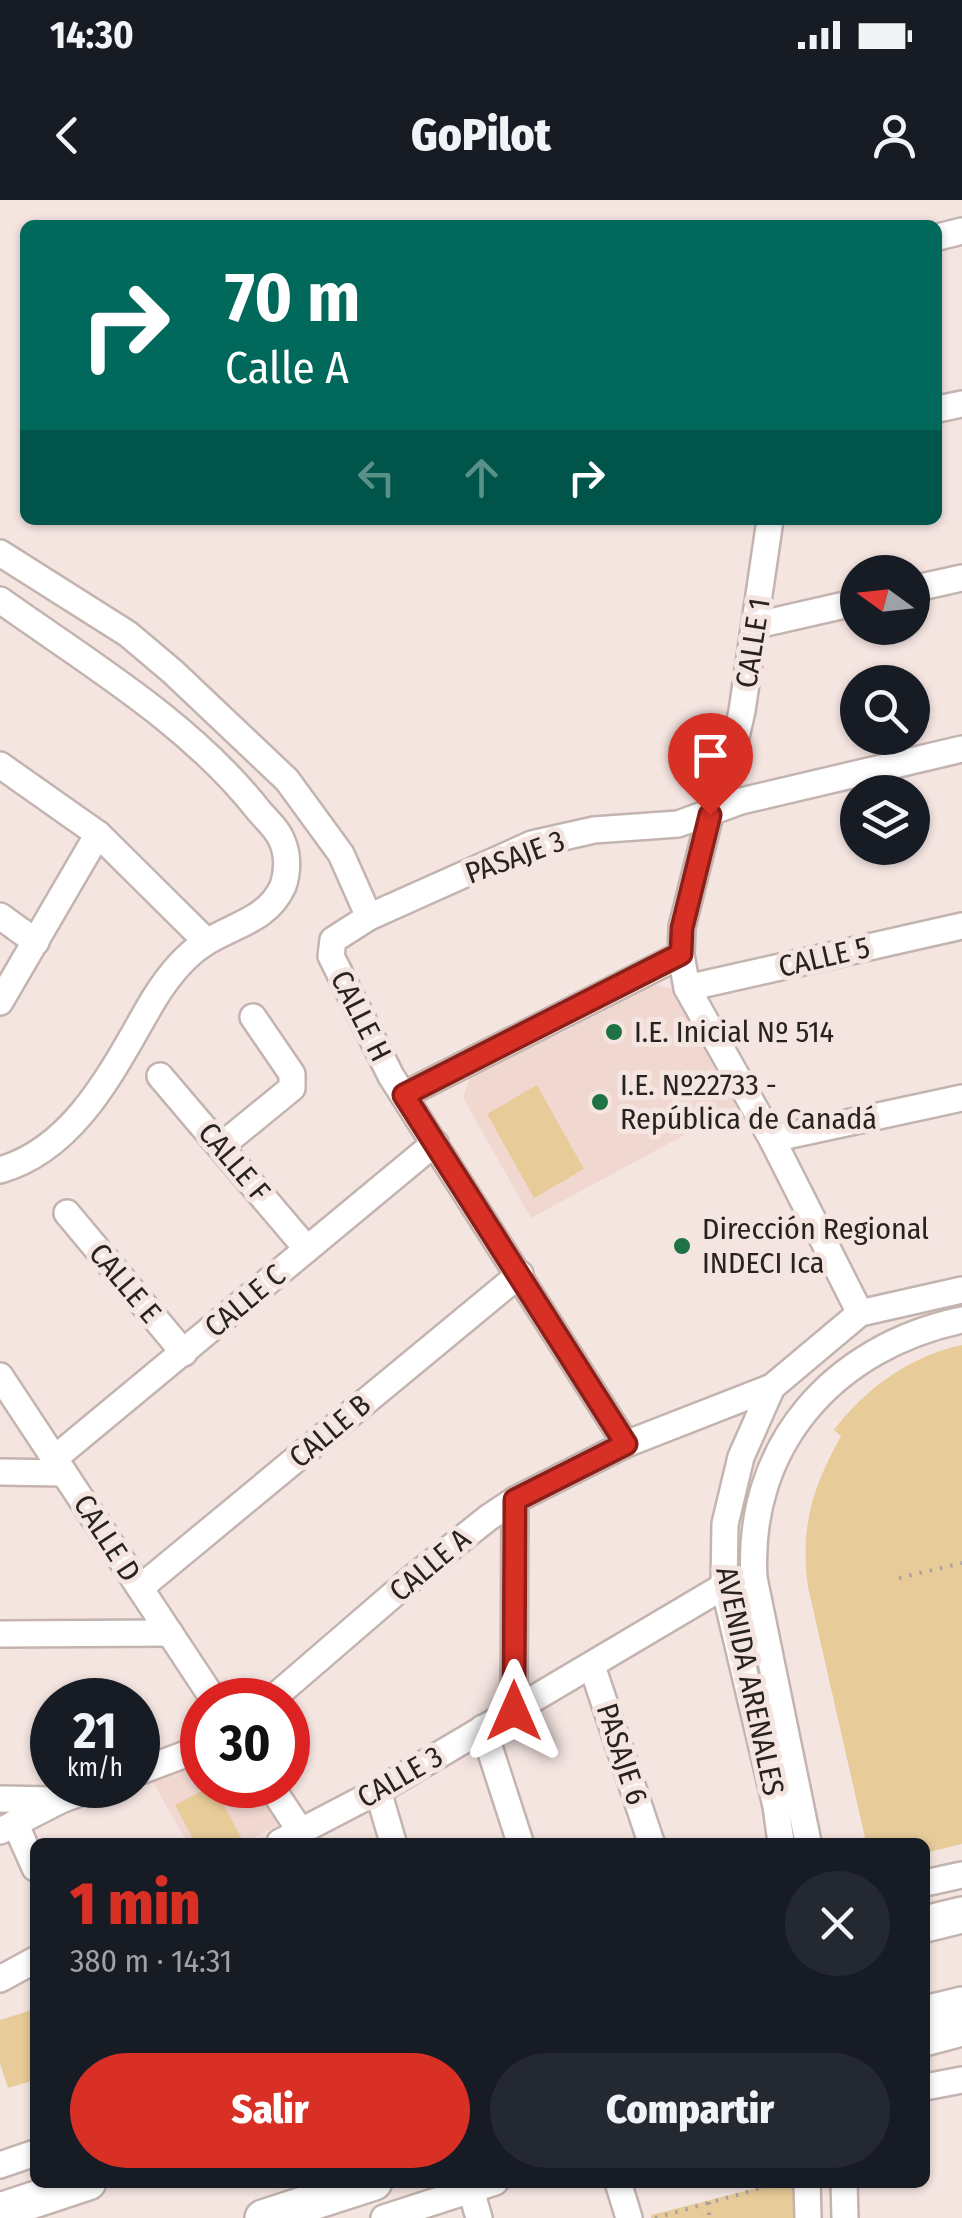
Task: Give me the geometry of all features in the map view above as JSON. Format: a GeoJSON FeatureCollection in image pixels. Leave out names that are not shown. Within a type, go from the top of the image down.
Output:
{"type":"FeatureCollection","features":[{"type":"Feature","properties":{"kind":"highway"},"geometry":{"type":"LineString","coordinates":[[930,1923],[962,1916]]}},
{"type":"Feature","properties":{"kind":"highway"},"geometry":{"type":"LineString","coordinates":[[930,2013],[962,2005]]}},
{"type":"Feature","properties":{"kind":"highway"},"geometry":{"type":"LineString","coordinates":[[0,2210],[69,2188]]}},
{"type":"Feature","properties":{"kind":"highway"},"geometry":{"type":"LineString","coordinates":[[263,2218],[356,2188]]}},
{"type":"Feature","properties":{"kind":"street","name":"CALLE 1"},"geometry":{"type":"LineString","coordinates":[[769,525],[757,625],[733,750],[710,815],[682,928],[681,954],[686,988],[772,1140],[860,1313]]}},
{"type":"Feature","properties":{"kind":"street"},"geometry":{"type":"LineString","coordinates":[[0,553],[128,634],[196,692],[287,780],[341,854],[369,917]]}},
{"type":"Feature","properties":{"kind":"street"},"geometry":{"type":"LineString","coordinates":[[930,586],[962,578]]}},
{"type":"Feature","properties":{"kind":"street"},"geometry":{"type":"LineString","coordinates":[[0,600],[195,740],[245,792],[282,839],[287,863],[283,885],[266,911],[206,942],[186,958],[159,992],[89,1106],[40,1152],[0,1170]]}},
{"type":"Feature","properties":{"kind":"street"},"geometry":{"type":"LineString","coordinates":[[757,625],[840,606]]}},
{"type":"Feature","properties":{"kind":"street","name":"PASAJE 3"},"geometry":{"type":"LineString","coordinates":[[333,940],[369,917],[532,844],[594,830],[678,824],[741,801],[962,749]]}},
{"type":"Feature","properties":{"kind":"street"},"geometry":{"type":"LineString","coordinates":[[0,765],[98,834],[206,942]]}},
{"type":"Feature","properties":{"kind":"street"},"geometry":{"type":"LineString","coordinates":[[0,1002],[98,834]]}},
{"type":"Feature","properties":{"kind":"street"},"geometry":{"type":"LineString","coordinates":[[0,916],[36,942]]}},
{"type":"Feature","properties":{"kind":"street","name":"CALLE 5"},"geometry":{"type":"LineString","coordinates":[[686,988],[962,926]]}},
{"type":"Feature","properties":{"kind":"street","name":"CALLE H"},"geometry":{"type":"LineString","coordinates":[[333,940],[331,956],[404,1095],[626,1444]]}},
{"type":"Feature","properties":{"kind":"street"},"geometry":{"type":"LineString","coordinates":[[404,1095],[681,954]]}},
{"type":"Feature","properties":{"kind":"street"},"geometry":{"type":"LineString","coordinates":[[221,1146],[292,1088],[292,1074],[253,1017]]}},
{"type":"Feature","properties":{"kind":"street","name":"CALLE F"},"geometry":{"type":"LineString","coordinates":[[160,1076],[307,1249]]}},
{"type":"Feature","properties":{"kind":"street"},"geometry":{"type":"LineString","coordinates":[[772,1140],[962,1098]]}},
{"type":"Feature","properties":{"kind":"street","name":"CALLE C"},"geometry":{"type":"LineString","coordinates":[[59,1466],[184,1353],[435,1144]]}},
{"type":"Feature","properties":{"kind":"street","name":"CALLE E"},"geometry":{"type":"LineString","coordinates":[[67,1213],[184,1353]]}},
{"type":"Feature","properties":{"kind":"street","name":"CALLE B"},"geometry":{"type":"LineString","coordinates":[[140,1588],[520,1274]]}},
{"type":"Feature","properties":{"kind":"street","name":"AVENIDA ARENALES"},"geometry":{"type":"LineString","coordinates":[[780,1838],[724,1586],[728,1504],[749,1434],[772,1387],[860,1313],[962,1290]]}},
{"type":"Feature","properties":{"kind":"street","name":"AVENIDA ARENALES"},"geometry":{"type":"LineString","coordinates":[[807,1838],[754,1578],[754,1538],[761,1494],[784,1440],[801,1415],[831,1384],[886,1347],[962,1320]]}},
{"type":"Feature","properties":{"kind":"street","name":"CALLE D"},"geometry":{"type":"LineString","coordinates":[[0,1376],[200,1678]]}},
{"type":"Feature","properties":{"kind":"street","name":"CALLE A"},"geometry":{"type":"LineString","coordinates":[[297,1678],[410,1581],[515,1500],[626,1444],[772,1387]]}},
{"type":"Feature","properties":{"kind":"street"},"geometry":{"type":"LineString","coordinates":[[0,1472],[59,1466]]}},
{"type":"Feature","properties":{"kind":"street"},"geometry":{"type":"LineString","coordinates":[[514,1711],[515,1500]]}},
{"type":"Feature","properties":{"kind":"street","name":"CALLE 3"},"geometry":{"type":"LineString","coordinates":[[291,1837],[378,1791],[724,1586]]}},
{"type":"Feature","properties":{"kind":"street"},"geometry":{"type":"LineString","coordinates":[[0,1634],[170,1633]]}},
{"type":"Feature","properties":{"kind":"street","name":"PASAJE 6"},"geometry":{"type":"LineString","coordinates":[[592,1666],[650,1838]]}},
{"type":"Feature","properties":{"kind":"street"},"geometry":{"type":"LineString","coordinates":[[483,1728],[519,1838]]}},
{"type":"Feature","properties":{"kind":"street"},"geometry":{"type":"LineString","coordinates":[[378,1791],[391,1838]]}},
{"type":"Feature","properties":{"kind":"street"},"geometry":{"type":"LineString","coordinates":[[0,1798],[30,1799]]}},
{"type":"Feature","properties":{"kind":"street"},"geometry":{"type":"LineString","coordinates":[[30,1860],[8,1827],[45,1808]]}},
{"type":"Feature","properties":{"kind":"street"},"geometry":{"type":"LineString","coordinates":[[279,1808],[291,1837]]}},
{"type":"Feature","properties":{"kind":"street"},"geometry":{"type":"LineString","coordinates":[[930,1882],[962,1875]]}},
{"type":"Feature","properties":{"kind":"street"},"geometry":{"type":"LineString","coordinates":[[0,1979],[30,1963]]}},
{"type":"Feature","properties":{"kind":"street"},"geometry":{"type":"LineString","coordinates":[[930,2043],[962,2033]]}},
{"type":"Feature","properties":{"kind":"street"},"geometry":{"type":"LineString","coordinates":[[930,2086],[962,2080]]}},
{"type":"Feature","properties":{"kind":"street"},"geometry":{"type":"LineString","coordinates":[[0,2165],[30,2155]]}},
{"type":"Feature","properties":{"kind":"street"},"geometry":{"type":"LineString","coordinates":[[384,2218],[477,2188]]}},
{"type":"Feature","properties":{"kind":"street"},"geometry":{"type":"LineString","coordinates":[[479,2218],[483,2188]]}},
{"type":"Feature","properties":{"kind":"street"},"geometry":{"type":"LineString","coordinates":[[620,2188],[630,2218]]}},
{"type":"Feature","properties":{"kind":"street"},"geometry":{"type":"LineString","coordinates":[[808,2188],[808,2218]]}},
{"type":"Feature","properties":{"kind":"street"},"geometry":{"type":"LineString","coordinates":[[845,2218],[847,2188]]}},
{"type":"Feature","properties":{"kind":"path"},"geometry":{"type":"LineString","coordinates":[[899,1578],[962,1564]]}},
{"type":"Feature","properties":{"kind":"path"},"geometry":{"type":"LineString","coordinates":[[654,2218],[761,2188]]}},
{"type":"Feature","properties":{"kind":"path"},"geometry":{"type":"LineString","coordinates":[[709,2202],[710,2218]]}},
{"type":"Feature","properties":{"kind":"shaded area","name":"I.E. Nº22733 - República de Canadá"},"geometry":{"type":"Polygon","coordinates":[[[649,983],[675,990],[738,1106],[531,1218],[463,1098],[471,1073],[545,1035],[553,1037],[571,1029],[575,1019],[649,983]]]}},
{"type":"Feature","properties":{"kind":"shaded area"},"geometry":{"type":"Polygon","coordinates":[[[537,1085],[584,1169],[534,1198],[487,1114],[537,1085]]]}},
{"type":"Feature","properties":{"kind":"shaded area"},"geometry":{"type":"Polygon","coordinates":[[[962,1345],[962,1844],[930,1852],[930,1838],[865,1838],[808,1587],[806,1545],[816,1491],[841,1436],[834,1430],[890,1376],[962,1345]]]}},
{"type":"Feature","properties":{"kind":"shaded area"},"geometry":{"type":"Polygon","coordinates":[[[180,1766],[180,1808],[275,1808],[283,1822],[253,1838],[185,1838],[160,1795],[160,1775],[180,1766]]]}},
{"type":"Feature","properties":{"kind":"shaded area"},"geometry":{"type":"Polygon","coordinates":[[[180,1802],[180,1808],[225,1808],[241,1838],[193,1838],[175,1805],[180,1802]]]}},
{"type":"Feature","properties":{"kind":"shaded area"},"geometry":{"type":"Polygon","coordinates":[[[30,2011],[30,2081],[8,2088],[0,2063],[0,2020],[30,2011]]]}},
{"type":"Feature","properties":{"kind":"shaded area"},"geometry":{"type":"Polygon","coordinates":[[[757,2188],[798,2188],[798,2218],[651,2215],[757,2188]]]}},
{"type":"Feature","properties":{"kind":"place","name":"I.E. Inicial Nº 514"},"geometry":{"type":"Point","coordinates":[614,1032]}},
{"type":"Feature","properties":{"kind":"place","name":"I.E. Nº22733 - República de Canadá"},"geometry":{"type":"Point","coordinates":[600,1102]}},
{"type":"Feature","properties":{"kind":"place","name":"Dirección Regional INDECI Ica"},"geometry":{"type":"Point","coordinates":[682,1246]}},
{"type":"Feature","properties":{"kind":"route"},"geometry":{"type":"LineString","coordinates":[[514,1711],[515,1500],[626,1444],[404,1095],[681,954],[682,928],[710,815]]}}]}
